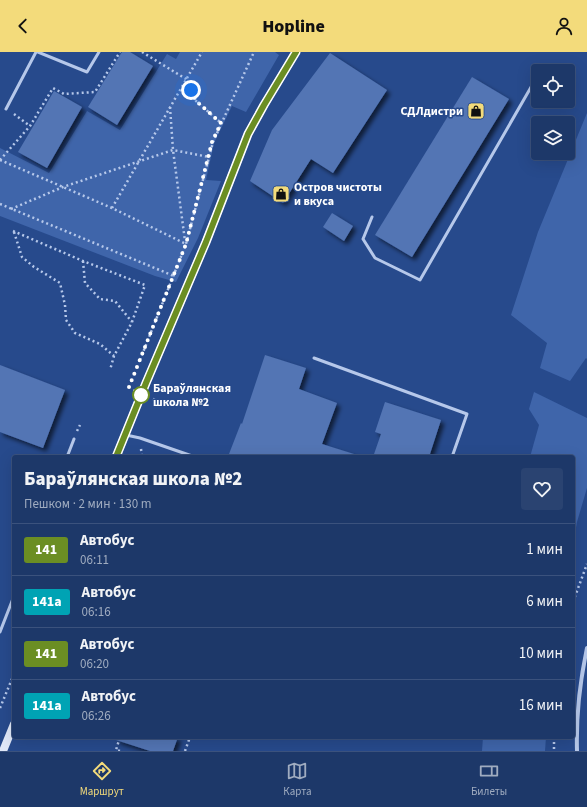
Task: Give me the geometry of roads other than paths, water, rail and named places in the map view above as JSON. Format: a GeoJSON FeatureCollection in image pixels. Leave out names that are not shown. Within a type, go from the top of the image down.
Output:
{"type":"FeatureCollection","features":[{"type":"Feature","properties":{"kind":"street"},"geometry":{"type":"LineString","coordinates":[[117,455],[206,242],[248,134],[296,52]]}},
{"type":"Feature","properties":{"kind":"street"},"geometry":{"type":"LineString","coordinates":[[577,751],[579,698],[587,648]]}},
{"type":"Feature","properties":{"kind":"street"},"geometry":{"type":"LineString","coordinates":[[3,751],[12,729]]}},
{"type":"Feature","properties":{"kind":"lane"},"geometry":{"type":"LineString","coordinates":[[6,108],[37,52],[87,72],[99,52]]}},
{"type":"Feature","properties":{"kind":"lane"},"geometry":{"type":"LineString","coordinates":[[372,217],[363,239],[375,258],[420,280],[531,87]]}},
{"type":"Feature","properties":{"kind":"lane"},"geometry":{"type":"LineString","coordinates":[[314,358],[467,414],[453,455]]}},
{"type":"Feature","properties":{"kind":"lane"},"geometry":{"type":"LineString","coordinates":[[124,435],[140,438],[189,455]]}},
{"type":"Feature","properties":{"kind":"lane"},"geometry":{"type":"LineString","coordinates":[[68,455],[74,439]]}},
{"type":"Feature","properties":{"kind":"lane"},"geometry":{"type":"LineString","coordinates":[[0,632],[12,601]]}},
{"type":"Feature","properties":{"kind":"place","name":"СДЛдистри"},"geometry":{"type":"Point","coordinates":[476,111]}},
{"type":"Feature","properties":{"kind":"place","name":"Остров чистоты и вкуса"},"geometry":{"type":"Point","coordinates":[281,194]}},
{"type":"Feature","properties":{"kind":"place","name":"Бараўлянская школа №2"},"geometry":{"type":"Point","coordinates":[141,395]}}]}
